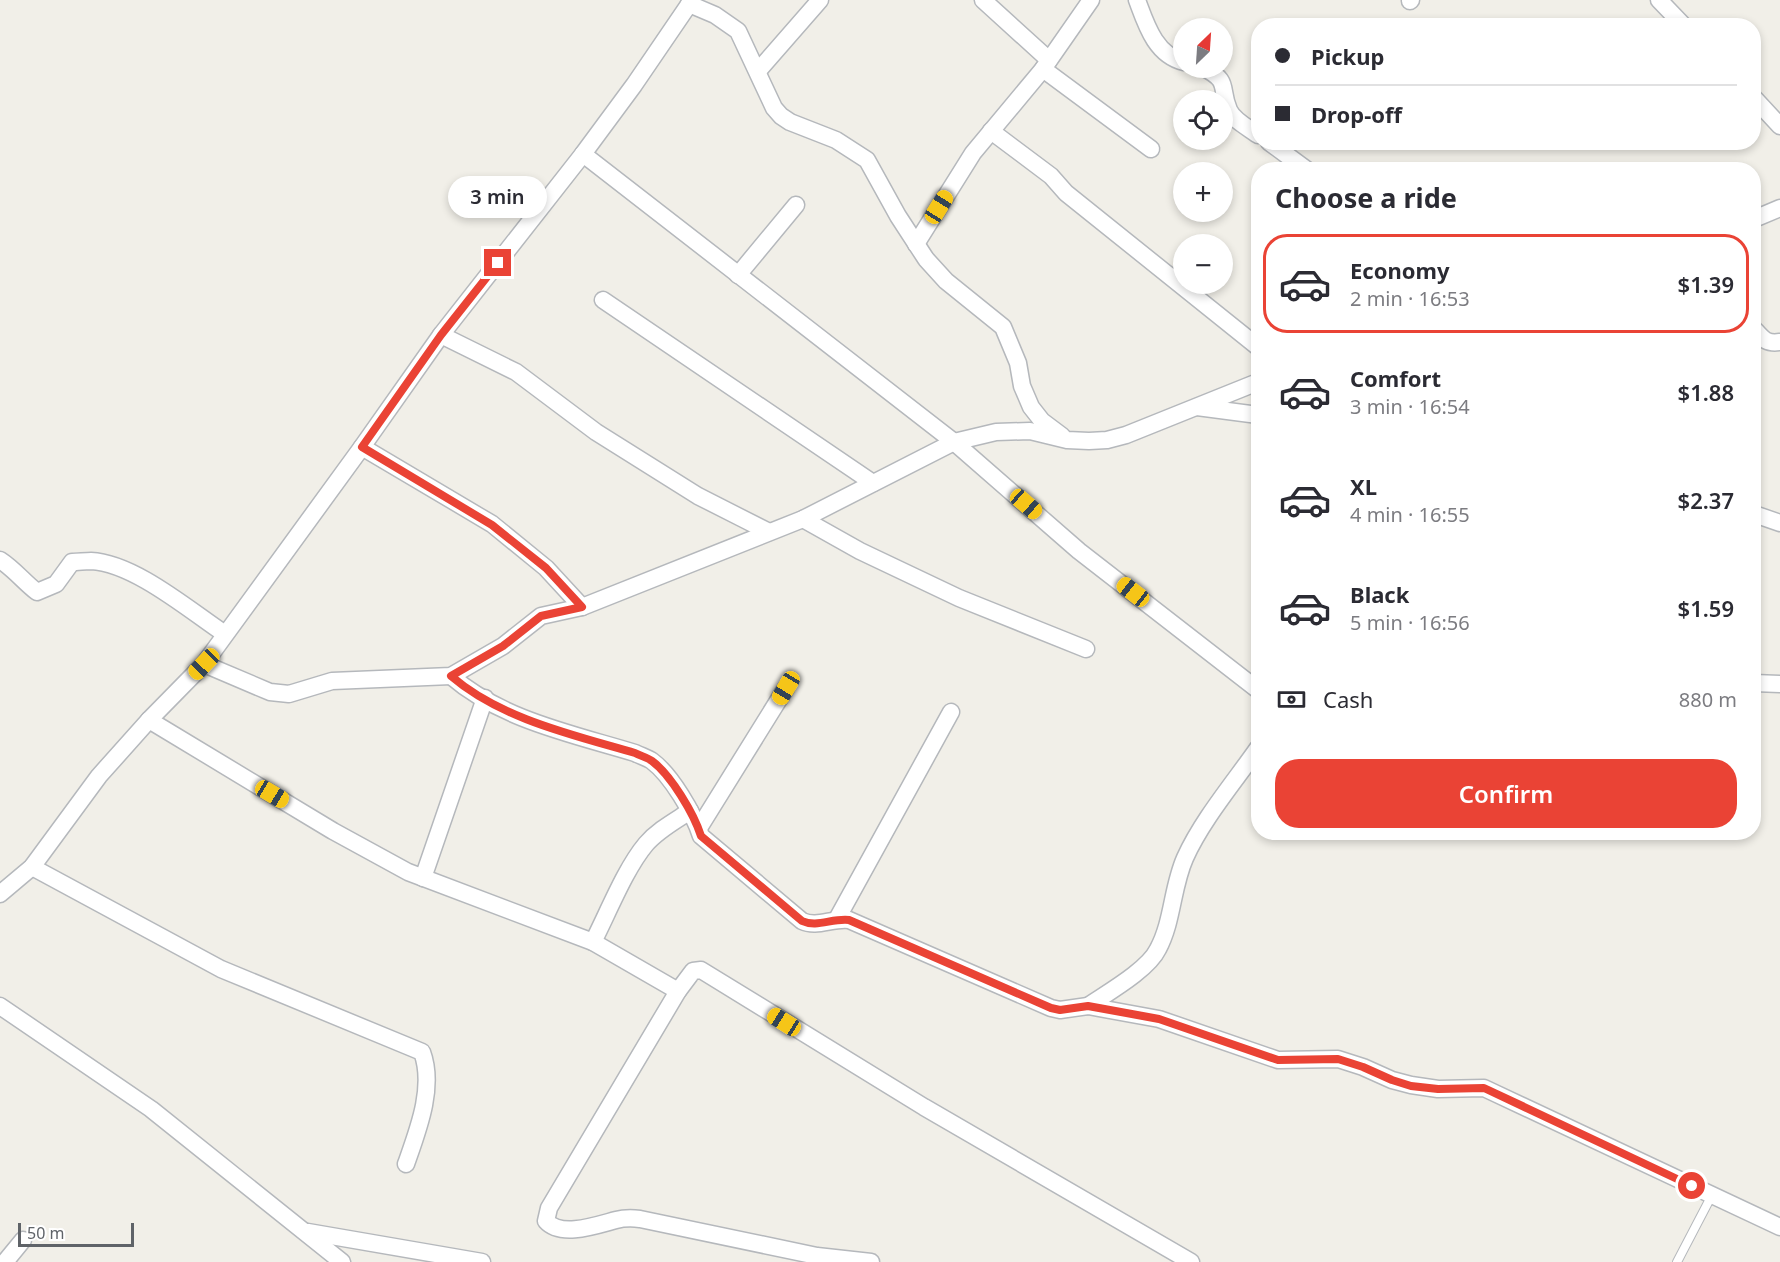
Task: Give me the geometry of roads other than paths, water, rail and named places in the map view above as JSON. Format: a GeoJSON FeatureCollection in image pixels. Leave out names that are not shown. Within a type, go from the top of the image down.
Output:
{"type":"FeatureCollection","features":[{"type":"Feature","properties":{"kind":"street"},"geometry":{"type":"LineString","coordinates":[[758,71],[820,0]]}},
{"type":"Feature","properties":{"kind":"street"},"geometry":{"type":"LineString","coordinates":[[982,0],[1046,64],[1151,149]]}},
{"type":"Feature","properties":{"kind":"street"},"geometry":{"type":"LineString","coordinates":[[916,244],[973,153],[1046,64],[1090,0]]}},
{"type":"Feature","properties":{"kind":"street"},"geometry":{"type":"LineString","coordinates":[[1137,0],[1154,40],[1173,56]]}},
{"type":"Feature","properties":{"kind":"street"},"geometry":{"type":"LineString","coordinates":[[1662,1],[1677,18]]}},
{"type":"Feature","properties":{"kind":"street"},"geometry":{"type":"LineString","coordinates":[[0,894],[32,867],[99,776],[149,720],[204,664],[441,335],[583,154],[691,2],[738,31],[774,108],[782,116],[790,122],[836,140],[867,160],[926,259],[946,281],[1003,327],[1018,363],[1022,387],[1032,407],[1042,421],[1067,440]]}},
{"type":"Feature","properties":{"kind":"street"},"geometry":{"type":"LineString","coordinates":[[1220,78],[1230,110],[1235,118],[1251,130]]}},
{"type":"Feature","properties":{"kind":"street"},"geometry":{"type":"LineString","coordinates":[[1761,106],[1780,126]]}},
{"type":"Feature","properties":{"kind":"street"},"geometry":{"type":"LineString","coordinates":[[991,131],[1051,176],[1066,193],[1251,341]]}},
{"type":"Feature","properties":{"kind":"street"},"geometry":{"type":"LineString","coordinates":[[1280,150],[1295,162]]}},
{"type":"Feature","properties":{"kind":"street"},"geometry":{"type":"LineString","coordinates":[[583,154],[954,442],[1079,551],[1251,685]]}},
{"type":"Feature","properties":{"kind":"street"},"geometry":{"type":"LineString","coordinates":[[738,275],[796,206]]}},
{"type":"Feature","properties":{"kind":"street"},"geometry":{"type":"LineString","coordinates":[[1761,216],[1780,208]]}},
{"type":"Feature","properties":{"kind":"street"},"geometry":{"type":"LineString","coordinates":[[603,300],[873,483]]}},
{"type":"Feature","properties":{"kind":"street"},"geometry":{"type":"LineString","coordinates":[[441,335],[516,372],[615,444],[698,496],[769,532]]}},
{"type":"Feature","properties":{"kind":"street"},"geometry":{"type":"LineString","coordinates":[[1761,337],[1769,344],[1780,342]]}},
{"type":"Feature","properties":{"kind":"street"},"geometry":{"type":"LineString","coordinates":[[204,664],[270,692],[289,694],[332,681],[451,676],[503,646],[541,616],[582,607],[803,519],[954,442],[996,432],[1030,431],[1067,440],[1107,440],[1126,435],[1251,385]]}},
{"type":"Feature","properties":{"kind":"street"},"geometry":{"type":"LineString","coordinates":[[1196,407],[1251,414]]}},
{"type":"Feature","properties":{"kind":"street"},"geometry":{"type":"LineString","coordinates":[[362,447],[492,525],[546,568],[582,607]]}},
{"type":"Feature","properties":{"kind":"street"},"geometry":{"type":"LineString","coordinates":[[1761,516],[1780,523]]}},
{"type":"Feature","properties":{"kind":"street"},"geometry":{"type":"LineString","coordinates":[[803,519],[860,551],[959,598],[1086,649]]}},
{"type":"Feature","properties":{"kind":"street"},"geometry":{"type":"LineString","coordinates":[[0,560],[11,567],[24,582],[37,592],[56,584],[72,562],[92,561],[120,568],[143,579],[225,634]]}},
{"type":"Feature","properties":{"kind":"street"},"geometry":{"type":"LineString","coordinates":[[451,676],[463,686],[526,720],[635,753],[652,761],[665,774],[690,811],[701,836],[802,921],[811,925],[837,919],[849,920],[1051,1008],[1060,1010],[1088,1006],[1159,1019],[1278,1060],[1338,1059],[1411,1086],[1438,1089],[1484,1088],[1780,1227]]}},
{"type":"Feature","properties":{"kind":"street"},"geometry":{"type":"LineString","coordinates":[[1761,683],[1780,684]]}},
{"type":"Feature","properties":{"kind":"street"},"geometry":{"type":"LineString","coordinates":[[699,828],[786,688]]}},
{"type":"Feature","properties":{"kind":"street"},"geometry":{"type":"LineString","coordinates":[[423,878],[486,698]]}},
{"type":"Feature","properties":{"kind":"street"},"geometry":{"type":"LineString","coordinates":[[837,919],[951,712]]}},
{"type":"Feature","properties":{"kind":"street"},"geometry":{"type":"LineString","coordinates":[[149,720],[333,831],[408,872],[593,942],[678,991]]}},
{"type":"Feature","properties":{"kind":"street"},"geometry":{"type":"LineString","coordinates":[[1088,1006],[1137,973],[1158,951],[1166,930],[1177,880],[1195,837],[1251,757]]}},
{"type":"Feature","properties":{"kind":"street"},"geometry":{"type":"LineString","coordinates":[[593,942],[629,871],[645,845],[690,811]]}},
{"type":"Feature","properties":{"kind":"street"},"geometry":{"type":"LineString","coordinates":[[32,867],[221,969],[422,1052],[426,1063],[425,1096],[406,1164]]}},
{"type":"Feature","properties":{"kind":"street"},"geometry":{"type":"LineString","coordinates":[[871,1262],[817,1256],[640,1218],[618,1220],[584,1229],[554,1227],[546,1221],[549,1208],[678,991],[693,971],[701,970],[924,1107],[1191,1262]]}},
{"type":"Feature","properties":{"kind":"street"},"geometry":{"type":"LineString","coordinates":[[0,1006],[151,1109],[342,1262]]}},
{"type":"Feature","properties":{"kind":"street"},"geometry":{"type":"LineString","coordinates":[[305,1232],[482,1262]]}},
{"type":"Feature","properties":{"kind":"street"},"geometry":{"type":"LineString","coordinates":[[5,1262],[24,1240]]}},
{"type":"Feature","properties":{"kind":"lane"},"geometry":{"type":"LineString","coordinates":[[1677,1262],[1712,1196]]}}]}
